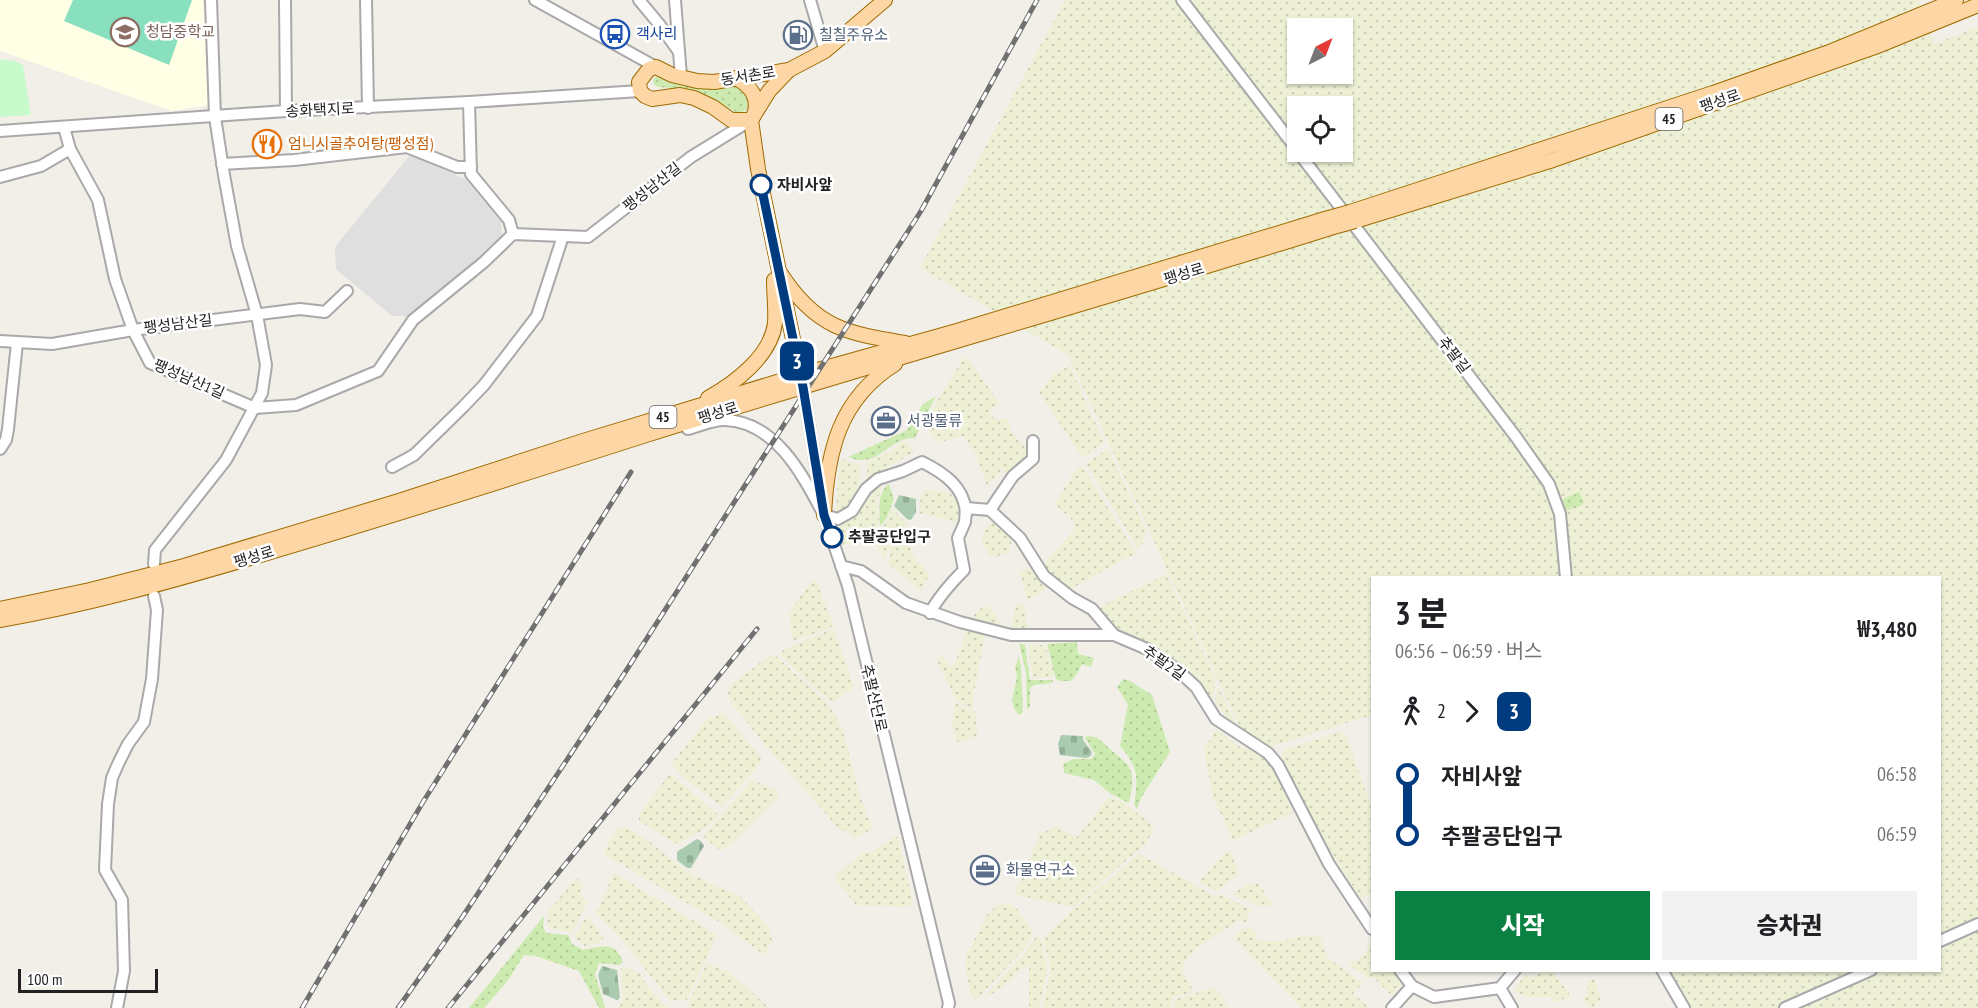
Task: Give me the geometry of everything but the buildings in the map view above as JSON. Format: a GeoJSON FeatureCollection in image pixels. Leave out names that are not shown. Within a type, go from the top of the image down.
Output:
{"type":"FeatureCollection","features":[{"type":"Feature","properties":{"kind":"main road","name":"동서촌로"},"geometry":{"type":"LineString","coordinates":[[656,67],[672,75],[697,81],[714,82],[789,70],[825,51],[885,0]]}},
{"type":"Feature","properties":{"kind":"main road","name":"팽성로"},"geometry":{"type":"LineString","coordinates":[[0,620],[93,601],[187,578],[322,538],[677,419],[1328,224],[1832,51],[1956,0]]}},
{"type":"Feature","properties":{"kind":"main road","name":"팽성로"},"geometry":{"type":"LineString","coordinates":[[1352,216],[1553,160],[1875,47],[1978,5]]}},
{"type":"Feature","properties":{"kind":"main road"},"geometry":{"type":"LineString","coordinates":[[640,91],[639,82],[649,69],[656,67]]}},
{"type":"Feature","properties":{"kind":"main road"},"geometry":{"type":"LineString","coordinates":[[752,120],[769,90],[789,70]]}},
{"type":"Feature","properties":{"kind":"main road"},"geometry":{"type":"LineString","coordinates":[[736,78],[751,88],[755,98],[755,112],[752,120],[758,170],[802,381]]}},
{"type":"Feature","properties":{"kind":"main road","name":"송화택지로"},"geometry":{"type":"LineString","coordinates":[[640,91],[652,99],[680,95],[694,98],[713,107],[731,120],[752,120]]}},
{"type":"Feature","properties":{"kind":"main road"},"geometry":{"type":"LineString","coordinates":[[777,267],[802,300],[830,323],[858,335],[909,350]]}},
{"type":"Feature","properties":{"kind":"main road"},"geometry":{"type":"LineString","coordinates":[[677,419],[741,375],[763,351],[771,337],[775,323],[774,282],[777,267]]}},
{"type":"Feature","properties":{"kind":"main road"},"geometry":{"type":"LineString","coordinates":[[824,515],[830,459],[843,419],[866,387],[909,350]]}},
{"type":"Feature","properties":{"kind":"main road","name":"팽성로"},"geometry":{"type":"LineString","coordinates":[[0,609],[90,590],[184,566],[399,501],[583,441],[677,419]]}},
{"type":"Feature","properties":{"kind":"street"},"geometry":{"type":"LineString","coordinates":[[154,564],[155,550],[226,460],[262,393],[266,365],[257,315],[237,246],[222,164],[215,117],[211,0]]}},
{"type":"Feature","properties":{"kind":"street"},"geometry":{"type":"LineString","coordinates":[[285,0],[286,111]]}},
{"type":"Feature","properties":{"kind":"street"},"geometry":{"type":"LineString","coordinates":[[366,0],[368,108]]}},
{"type":"Feature","properties":{"kind":"street","name":"동서촌로"},"geometry":{"type":"LineString","coordinates":[[535,0],[656,67]]}},
{"type":"Feature","properties":{"kind":"street"},"geometry":{"type":"LineString","coordinates":[[639,0],[679,53]]}},
{"type":"Feature","properties":{"kind":"street"},"geometry":{"type":"LineString","coordinates":[[675,0],[681,77]]}},
{"type":"Feature","properties":{"kind":"street"},"geometry":{"type":"LineString","coordinates":[[810,0],[825,51]]}},
{"type":"Feature","properties":{"kind":"street","name":"추팔길"},"geometry":{"type":"LineString","coordinates":[[1182,0],[1287,137]]}},
{"type":"Feature","properties":{"kind":"street","name":"송화택지로"},"geometry":{"type":"LineString","coordinates":[[0,131],[286,111],[640,91]]}},
{"type":"Feature","properties":{"kind":"street"},"geometry":{"type":"LineString","coordinates":[[255,408],[296,405],[378,371],[413,320],[484,262],[513,234],[509,220],[471,174],[469,102]]}},
{"type":"Feature","properties":{"kind":"street","name":"팽성남산길"},"geometry":{"type":"LineString","coordinates":[[513,234],[588,237],[691,157],[752,120]]}},
{"type":"Feature","properties":{"kind":"street","name":"팽성남산1길"},"geometry":{"type":"LineString","coordinates":[[64,127],[70,149],[98,200],[115,279],[133,330],[150,363],[255,408]]}},
{"type":"Feature","properties":{"kind":"street"},"geometry":{"type":"LineString","coordinates":[[222,164],[294,160],[407,147],[457,167],[471,167]]}},
{"type":"Feature","properties":{"kind":"street"},"geometry":{"type":"LineString","coordinates":[[0,177],[41,166],[70,149]]}},
{"type":"Feature","properties":{"kind":"street","name":"추팔길"},"geometry":{"type":"LineString","coordinates":[[1306,162],[1516,437],[1549,484],[1560,514],[1566,576]]}},
{"type":"Feature","properties":{"kind":"street"},"geometry":{"type":"LineString","coordinates":[[392,467],[414,454],[463,407],[484,385],[537,316],[563,236]]}},
{"type":"Feature","properties":{"kind":"street","name":"팽성남산길"},"geometry":{"type":"LineString","coordinates":[[0,341],[52,344],[133,330],[300,309],[325,312],[347,291]]}},
{"type":"Feature","properties":{"kind":"street"},"geometry":{"type":"LineString","coordinates":[[0,449],[6,440],[8,429],[17,343]]}},
{"type":"Feature","properties":{"kind":"street","name":"추팔산단로"},"geometry":{"type":"LineString","coordinates":[[802,381],[824,515],[848,586],[911,854],[949,1003],[948,1008]]}},
{"type":"Feature","properties":{"kind":"street"},"geometry":{"type":"LineString","coordinates":[[677,419],[688,429],[715,421],[731,421],[760,431],[786,454],[805,481],[824,515],[838,519],[852,511],[866,489],[878,479],[922,462],[940,471],[960,491],[966,504],[965,522],[958,538],[964,570],[936,601],[930,613]]}},
{"type":"Feature","properties":{"kind":"street"},"geometry":{"type":"LineString","coordinates":[[990,510],[1013,476],[1033,459],[1033,441]]}},
{"type":"Feature","properties":{"kind":"street"},"geometry":{"type":"LineString","coordinates":[[966,514],[966,508],[990,510],[1020,538],[1044,576],[1072,598],[1092,609],[1114,635]]}},
{"type":"Feature","properties":{"kind":"street","name":"추팔2길"},"geometry":{"type":"LineString","coordinates":[[841,566],[861,571],[906,603],[930,613],[1011,635],[1114,635],[1146,649],[1175,668],[1196,687],[1216,719],[1268,753],[1278,765],[1329,864],[1371,927]]}},
{"type":"Feature","properties":{"kind":"street"},"geometry":{"type":"LineString","coordinates":[[117,1008],[124,971],[122,900],[105,870],[108,804],[112,778],[118,764],[128,744],[144,722],[152,679],[157,610],[154,596]]}},
{"type":"Feature","properties":{"kind":"street"},"geometry":{"type":"LineString","coordinates":[[1941,941],[1978,924]]}},
{"type":"Feature","properties":{"kind":"street"},"geometry":{"type":"LineString","coordinates":[[1402,972],[1412,986],[1434,997],[1500,988],[1513,972]]}},
{"type":"Feature","properties":{"kind":"street"},"geometry":{"type":"LineString","coordinates":[[1663,972],[1684,1008]]}},
{"type":"Feature","properties":{"kind":"street"},"geometry":{"type":"LineString","coordinates":[[1785,1008],[1866,972]]}},
{"type":"Feature","properties":{"kind":"street"},"geometry":{"type":"LineString","coordinates":[[1392,1008],[1412,986]]}},
{"type":"Feature","properties":{"kind":"street"},"geometry":{"type":"LineString","coordinates":[[1500,988],[1512,1008]]}},
{"type":"Feature","properties":{"kind":"shaded area","name":"청담중학교"},"geometry":{"type":"Polygon","coordinates":[[[0,0],[203,0],[208,105],[172,111],[0,51],[0,0]]]}},
{"type":"Feature","properties":{"kind":"shaded area"},"geometry":{"type":"Polygon","coordinates":[[[1065,0],[1919,0],[1934,44],[1978,27],[1978,1008],[1687,1008],[1666,972],[1941,972],[1941,576],[1371,576],[1371,715],[1253,752],[1266,760],[1273,768],[1293,813],[1233,840],[1213,797],[1204,749],[1217,729],[1238,746],[1251,751],[1068,355],[920,268],[1065,0]]]}},
{"type":"Feature","properties":{"kind":"shaded area"},"geometry":{"type":"Polygon","coordinates":[[[410,155],[465,179],[501,222],[502,238],[409,318],[392,316],[336,269],[335,247],[410,155]]]}},
{"type":"Feature","properties":{"kind":"shaded area"},"geometry":{"type":"Polygon","coordinates":[[[968,358],[1000,404],[990,410],[991,416],[997,420],[1007,418],[1012,432],[1028,450],[1029,456],[1008,476],[1001,468],[999,474],[987,485],[974,451],[964,436],[940,442],[934,438],[924,423],[963,359],[968,358]]]}},
{"type":"Feature","properties":{"kind":"shaded area"},"geometry":{"type":"Polygon","coordinates":[[[1070,366],[1104,442],[1082,458],[1039,392],[1053,374],[1070,366]]]}},
{"type":"Feature","properties":{"kind":"shaded area"},"geometry":{"type":"Polygon","coordinates":[[[905,441],[914,452],[867,479],[867,462],[891,451],[900,442],[905,441]]]}},
{"type":"Feature","properties":{"kind":"shaded area"},"geometry":{"type":"Polygon","coordinates":[[[1108,449],[1146,530],[1142,545],[1138,549],[1086,463],[1108,449]]]}},
{"type":"Feature","properties":{"kind":"shaded area"},"geometry":{"type":"Polygon","coordinates":[[[845,459],[860,465],[858,490],[845,509],[836,511],[839,461],[845,459]]]}},
{"type":"Feature","properties":{"kind":"shaded area"},"geometry":{"type":"Polygon","coordinates":[[[1081,465],[1136,553],[1069,590],[1045,567],[1047,560],[1074,530],[1074,522],[1055,504],[1074,472],[1081,465]]]}},
{"type":"Feature","properties":{"kind":"shaded area"},"geometry":{"type":"Polygon","coordinates":[[[882,485],[877,502],[878,529],[888,549],[885,560],[870,534],[843,546],[836,527],[847,519],[865,496],[876,486],[882,485]]]}},
{"type":"Feature","properties":{"kind":"shaded area"},"geometry":{"type":"Polygon","coordinates":[[[926,489],[950,493],[959,505],[962,516],[959,523],[919,513],[921,495],[926,489]]]}},
{"type":"Feature","properties":{"kind":"shaded area"},"geometry":{"type":"Polygon","coordinates":[[[892,508],[907,524],[908,543],[915,559],[929,575],[921,591],[888,564],[891,552],[881,529],[892,508]]]}},
{"type":"Feature","properties":{"kind":"shaded area"},"geometry":{"type":"Polygon","coordinates":[[[993,520],[1013,538],[1008,553],[990,558],[981,540],[986,527],[993,520]]]}},
{"type":"Feature","properties":{"kind":"shaded area"},"geometry":{"type":"Polygon","coordinates":[[[1033,567],[1049,587],[1028,600],[1019,572],[1033,567]]]}},
{"type":"Feature","properties":{"kind":"shaded area"},"geometry":{"type":"Polygon","coordinates":[[[1167,574],[1216,680],[1212,699],[1176,663],[1153,647],[1114,628],[1097,608],[1167,574]]]}},
{"type":"Feature","properties":{"kind":"shaded area"},"geometry":{"type":"Polygon","coordinates":[[[816,581],[834,626],[794,641],[789,613],[809,584],[816,581]]]}},
{"type":"Feature","properties":{"kind":"shaded area"},"geometry":{"type":"Polygon","coordinates":[[[1016,604],[1024,605],[1028,631],[1011,630],[1016,604]]]}},
{"type":"Feature","properties":{"kind":"shaded area"},"geometry":{"type":"Polygon","coordinates":[[[989,605],[1000,623],[998,626],[976,622],[974,615],[989,605]]]}},
{"type":"Feature","properties":{"kind":"shaded area"},"geometry":{"type":"Polygon","coordinates":[[[834,630],[854,686],[832,702],[810,684],[782,657],[781,653],[783,650],[834,630]]]}},
{"type":"Feature","properties":{"kind":"shaded area"},"geometry":{"type":"Polygon","coordinates":[[[967,631],[985,635],[973,697],[973,710],[962,705],[955,697],[936,659],[942,655],[950,667],[954,665],[967,631]]]}},
{"type":"Feature","properties":{"kind":"shaded area"},"geometry":{"type":"Polygon","coordinates":[[[1045,645],[1055,676],[1033,679],[1028,646],[1045,645]]]}},
{"type":"Feature","properties":{"kind":"shaded area"},"geometry":{"type":"Polygon","coordinates":[[[769,656],[776,656],[834,712],[843,732],[861,799],[873,829],[853,838],[849,831],[840,830],[729,700],[728,692],[732,684],[769,656]]]}},
{"type":"Feature","properties":{"kind":"shaded area"},"geometry":{"type":"Polygon","coordinates":[[[1218,686],[1236,725],[1226,717],[1215,702],[1218,686]]]}},
{"type":"Feature","properties":{"kind":"shaded area"},"geometry":{"type":"Polygon","coordinates":[[[955,702],[976,712],[977,735],[958,743],[952,727],[955,702]]]}},
{"type":"Feature","properties":{"kind":"shaded area"},"geometry":{"type":"Polygon","coordinates":[[[721,713],[726,715],[763,760],[722,807],[670,765],[709,717],[714,718],[721,713]]]}},
{"type":"Feature","properties":{"kind":"shaded area"},"geometry":{"type":"Polygon","coordinates":[[[1338,732],[1346,735],[1371,806],[1371,893],[1361,898],[1341,868],[1308,812],[1281,757],[1284,750],[1338,732]]]}},
{"type":"Feature","properties":{"kind":"shaded area"},"geometry":{"type":"Polygon","coordinates":[[[672,775],[719,815],[701,831],[677,844],[639,821],[639,815],[668,776],[672,775]]]}},
{"type":"Feature","properties":{"kind":"shaded area"},"geometry":{"type":"Polygon","coordinates":[[[752,780],[777,790],[779,793],[777,799],[734,842],[720,851],[703,836],[752,780]]]}},
{"type":"Feature","properties":{"kind":"shaded area"},"geometry":{"type":"Polygon","coordinates":[[[1109,797],[1123,802],[1149,822],[1154,830],[1145,844],[1073,907],[1017,895],[1015,892],[1040,834],[1056,825],[1076,838],[1109,797]]]}},
{"type":"Feature","properties":{"kind":"shaded area"},"geometry":{"type":"Polygon","coordinates":[[[626,827],[650,842],[687,872],[742,898],[769,927],[772,941],[764,955],[721,923],[607,856],[604,851],[618,828],[626,827]]]}},
{"type":"Feature","properties":{"kind":"shaded area"},"geometry":{"type":"Polygon","coordinates":[[[894,837],[898,837],[913,903],[900,907],[856,905],[836,880],[836,875],[864,852],[870,853],[894,837]]]}},
{"type":"Feature","properties":{"kind":"shaded area"},"geometry":{"type":"Polygon","coordinates":[[[1227,851],[1230,851],[1239,874],[1217,891],[1200,883],[1200,880],[1227,851]]]}},
{"type":"Feature","properties":{"kind":"shaded area"},"geometry":{"type":"Polygon","coordinates":[[[1139,854],[1215,896],[1221,895],[1251,909],[1246,922],[1238,921],[1198,947],[1183,964],[1182,971],[1194,992],[1174,997],[1170,1008],[1042,1008],[1051,970],[1043,939],[1062,919],[1139,854]]]}},
{"type":"Feature","properties":{"kind":"shaded area"},"geometry":{"type":"Polygon","coordinates":[[[614,873],[717,935],[686,1001],[669,1000],[626,944],[596,913],[614,873]]]}},
{"type":"Feature","properties":{"kind":"shaded area"},"geometry":{"type":"Polygon","coordinates":[[[577,877],[583,885],[580,894],[587,903],[572,933],[550,928],[547,921],[548,912],[577,877]]]}},
{"type":"Feature","properties":{"kind":"shaded area"},"geometry":{"type":"Polygon","coordinates":[[[1258,883],[1273,905],[1263,907],[1232,894],[1248,885],[1258,883]]]}},
{"type":"Feature","properties":{"kind":"shaded area"},"geometry":{"type":"Polygon","coordinates":[[[1004,903],[1018,910],[1034,934],[1023,950],[977,999],[972,997],[970,992],[966,956],[987,915],[995,907],[1004,903]]]}},
{"type":"Feature","properties":{"kind":"shaded area"},"geometry":{"type":"Polygon","coordinates":[[[586,917],[604,938],[597,944],[585,946],[574,937],[586,917]]]}},
{"type":"Feature","properties":{"kind":"shaded area"},"geometry":{"type":"Polygon","coordinates":[[[1250,928],[1256,931],[1257,941],[1282,941],[1305,934],[1309,937],[1320,936],[1328,958],[1363,983],[1353,993],[1369,1008],[1301,1008],[1235,939],[1241,929],[1250,928]]]}},
{"type":"Feature","properties":{"kind":"shaded area"},"geometry":{"type":"Polygon","coordinates":[[[1037,935],[1041,940],[1047,972],[1039,1008],[1029,1008],[1029,965],[1021,969],[1005,986],[985,996],[1023,955],[1037,935]]]}},
{"type":"Feature","properties":{"kind":"shaded area"},"geometry":{"type":"Polygon","coordinates":[[[1371,942],[1371,972],[1392,972],[1402,985],[1391,995],[1373,977],[1369,978],[1348,965],[1364,956],[1371,942]]]}},
{"type":"Feature","properties":{"kind":"shaded area"},"geometry":{"type":"Polygon","coordinates":[[[707,963],[730,973],[769,1008],[690,1008],[688,1005],[707,963]]]}},
{"type":"Feature","properties":{"kind":"shaded area"},"geometry":{"type":"Polygon","coordinates":[[[626,967],[640,974],[650,989],[669,1008],[619,1008],[623,1000],[621,969],[626,967]]]}},
{"type":"Feature","properties":{"kind":"shaded area"},"geometry":{"type":"Polygon","coordinates":[[[1542,972],[1553,972],[1571,996],[1553,1003],[1552,997],[1529,997],[1514,991],[1525,974],[1531,979],[1542,972]]]}},
{"type":"Feature","properties":{"kind":"shaded area"},"geometry":{"type":"Polygon","coordinates":[[[1594,978],[1601,998],[1594,1008],[1587,1006],[1581,1000],[1587,994],[1588,982],[1594,978]]]}},
{"type":"Feature","properties":{"kind":"shaded area"},"geometry":{"type":"Polygon","coordinates":[[[1213,988],[1221,994],[1228,1008],[1174,1008],[1176,999],[1213,988]]]}},
{"type":"Feature","properties":{"kind":"green space"},"geometry":{"type":"Polygon","coordinates":[[[73,0],[192,0],[169,65],[64,21],[73,0]]]}},
{"type":"Feature","properties":{"kind":"green space"},"geometry":{"type":"Polygon","coordinates":[[[0,59],[15,61],[23,65],[31,115],[0,117],[0,59]]]}},
{"type":"Feature","properties":{"kind":"green space"},"geometry":{"type":"Polygon","coordinates":[[[659,76],[717,86],[746,88],[752,103],[747,110],[737,113],[708,96],[687,89],[657,87],[653,83],[654,78],[659,76]]]}},
{"type":"Feature","properties":{"kind":"green space"},"geometry":{"type":"Polygon","coordinates":[[[936,396],[915,438],[908,438],[894,444],[869,459],[859,460],[848,457],[907,430],[923,404],[936,396]]]}},
{"type":"Feature","properties":{"kind":"green space"},"geometry":{"type":"Polygon","coordinates":[[[889,484],[894,499],[886,519],[880,526],[880,498],[889,484]]]}},
{"type":"Feature","properties":{"kind":"green space"},"geometry":{"type":"Polygon","coordinates":[[[1579,492],[1584,502],[1582,505],[1561,512],[1557,502],[1579,492]]]}},
{"type":"Feature","properties":{"kind":"green space"},"geometry":{"type":"Polygon","coordinates":[[[899,495],[916,499],[916,512],[911,520],[894,506],[899,495]]]}},
{"type":"Feature","properties":{"kind":"green space"},"geometry":{"type":"Polygon","coordinates":[[[1077,642],[1078,654],[1094,658],[1091,667],[1082,664],[1071,681],[1056,679],[1047,644],[1077,642]]]}},
{"type":"Feature","properties":{"kind":"green space"},"geometry":{"type":"Polygon","coordinates":[[[1019,643],[1025,645],[1030,680],[1053,680],[1052,683],[1034,685],[1030,688],[1030,708],[1027,709],[1026,673],[1019,643]]]}},
{"type":"Feature","properties":{"kind":"green space"},"geometry":{"type":"Polygon","coordinates":[[[1019,656],[1023,707],[1019,715],[1014,709],[1012,700],[1017,677],[1015,667],[1019,656]]]}},
{"type":"Feature","properties":{"kind":"green space"},"geometry":{"type":"Polygon","coordinates":[[[1123,679],[1152,695],[1170,752],[1141,798],[1137,809],[1134,805],[1136,773],[1131,761],[1120,746],[1128,705],[1117,687],[1123,679]]]}},
{"type":"Feature","properties":{"kind":"green space"},"geometry":{"type":"Polygon","coordinates":[[[1061,735],[1083,736],[1083,740],[1092,752],[1091,756],[1086,758],[1060,755],[1058,744],[1061,735]]]}},
{"type":"Feature","properties":{"kind":"green space"},"geometry":{"type":"Polygon","coordinates":[[[1087,736],[1100,740],[1129,767],[1132,784],[1129,803],[1111,794],[1094,780],[1064,773],[1063,764],[1074,759],[1091,759],[1095,754],[1085,738],[1087,736]]]}},
{"type":"Feature","properties":{"kind":"green space"},"geometry":{"type":"Polygon","coordinates":[[[697,839],[704,846],[691,868],[687,868],[677,860],[677,852],[697,839]]]}},
{"type":"Feature","properties":{"kind":"green space"},"geometry":{"type":"Polygon","coordinates":[[[544,916],[543,927],[546,933],[568,935],[572,944],[583,950],[607,947],[620,955],[623,962],[619,965],[599,963],[595,974],[605,1008],[599,1008],[579,971],[536,956],[524,955],[506,983],[484,1008],[469,1008],[544,916]]]}},
{"type":"Feature","properties":{"kind":"green space"},"geometry":{"type":"Polygon","coordinates":[[[602,966],[617,970],[620,998],[617,1000],[603,994],[598,975],[602,966]]]}},
{"type":"Feature","properties":{"kind":"railway"},"geometry":{"type":"LineString","coordinates":[[398,1008],[463,916],[624,674],[921,211],[1037,0]]}},
{"type":"Feature","properties":{"kind":"railway"},"geometry":{"type":"LineString","coordinates":[[302,1008],[423,802],[631,472]]}},
{"type":"Feature","properties":{"kind":"railway"},"geometry":{"type":"LineString","coordinates":[[448,1008],[757,629]]}},
{"type":"Feature","properties":{"kind":"bus line","name":"3"},"geometry":{"type":"LineString","coordinates":[[761,185],[803,387],[824,515],[832,537]]}},
{"type":"Feature","properties":{"kind":"place","name":"청담중학교"},"geometry":{"type":"Point","coordinates":[125,32]}},
{"type":"Feature","properties":{"kind":"place","name":"객사리"},"geometry":{"type":"Point","coordinates":[615,34]}},
{"type":"Feature","properties":{"kind":"place","name":"칠칠주유소"},"geometry":{"type":"Point","coordinates":[798,35]}},
{"type":"Feature","properties":{"kind":"place","name":"엄니시골추어탕(팽성점)"},"geometry":{"type":"Point","coordinates":[267,144]}},
{"type":"Feature","properties":{"kind":"place","name":"자비사앞"},"geometry":{"type":"Point","coordinates":[761,185]}},
{"type":"Feature","properties":{"kind":"place","name":"서광물류"},"geometry":{"type":"Point","coordinates":[886,421]}},
{"type":"Feature","properties":{"kind":"place","name":"추팔공단입구"},"geometry":{"type":"Point","coordinates":[832,537]}},
{"type":"Feature","properties":{"kind":"place","name":"화물연구소"},"geometry":{"type":"Point","coordinates":[985,870]}}]}
